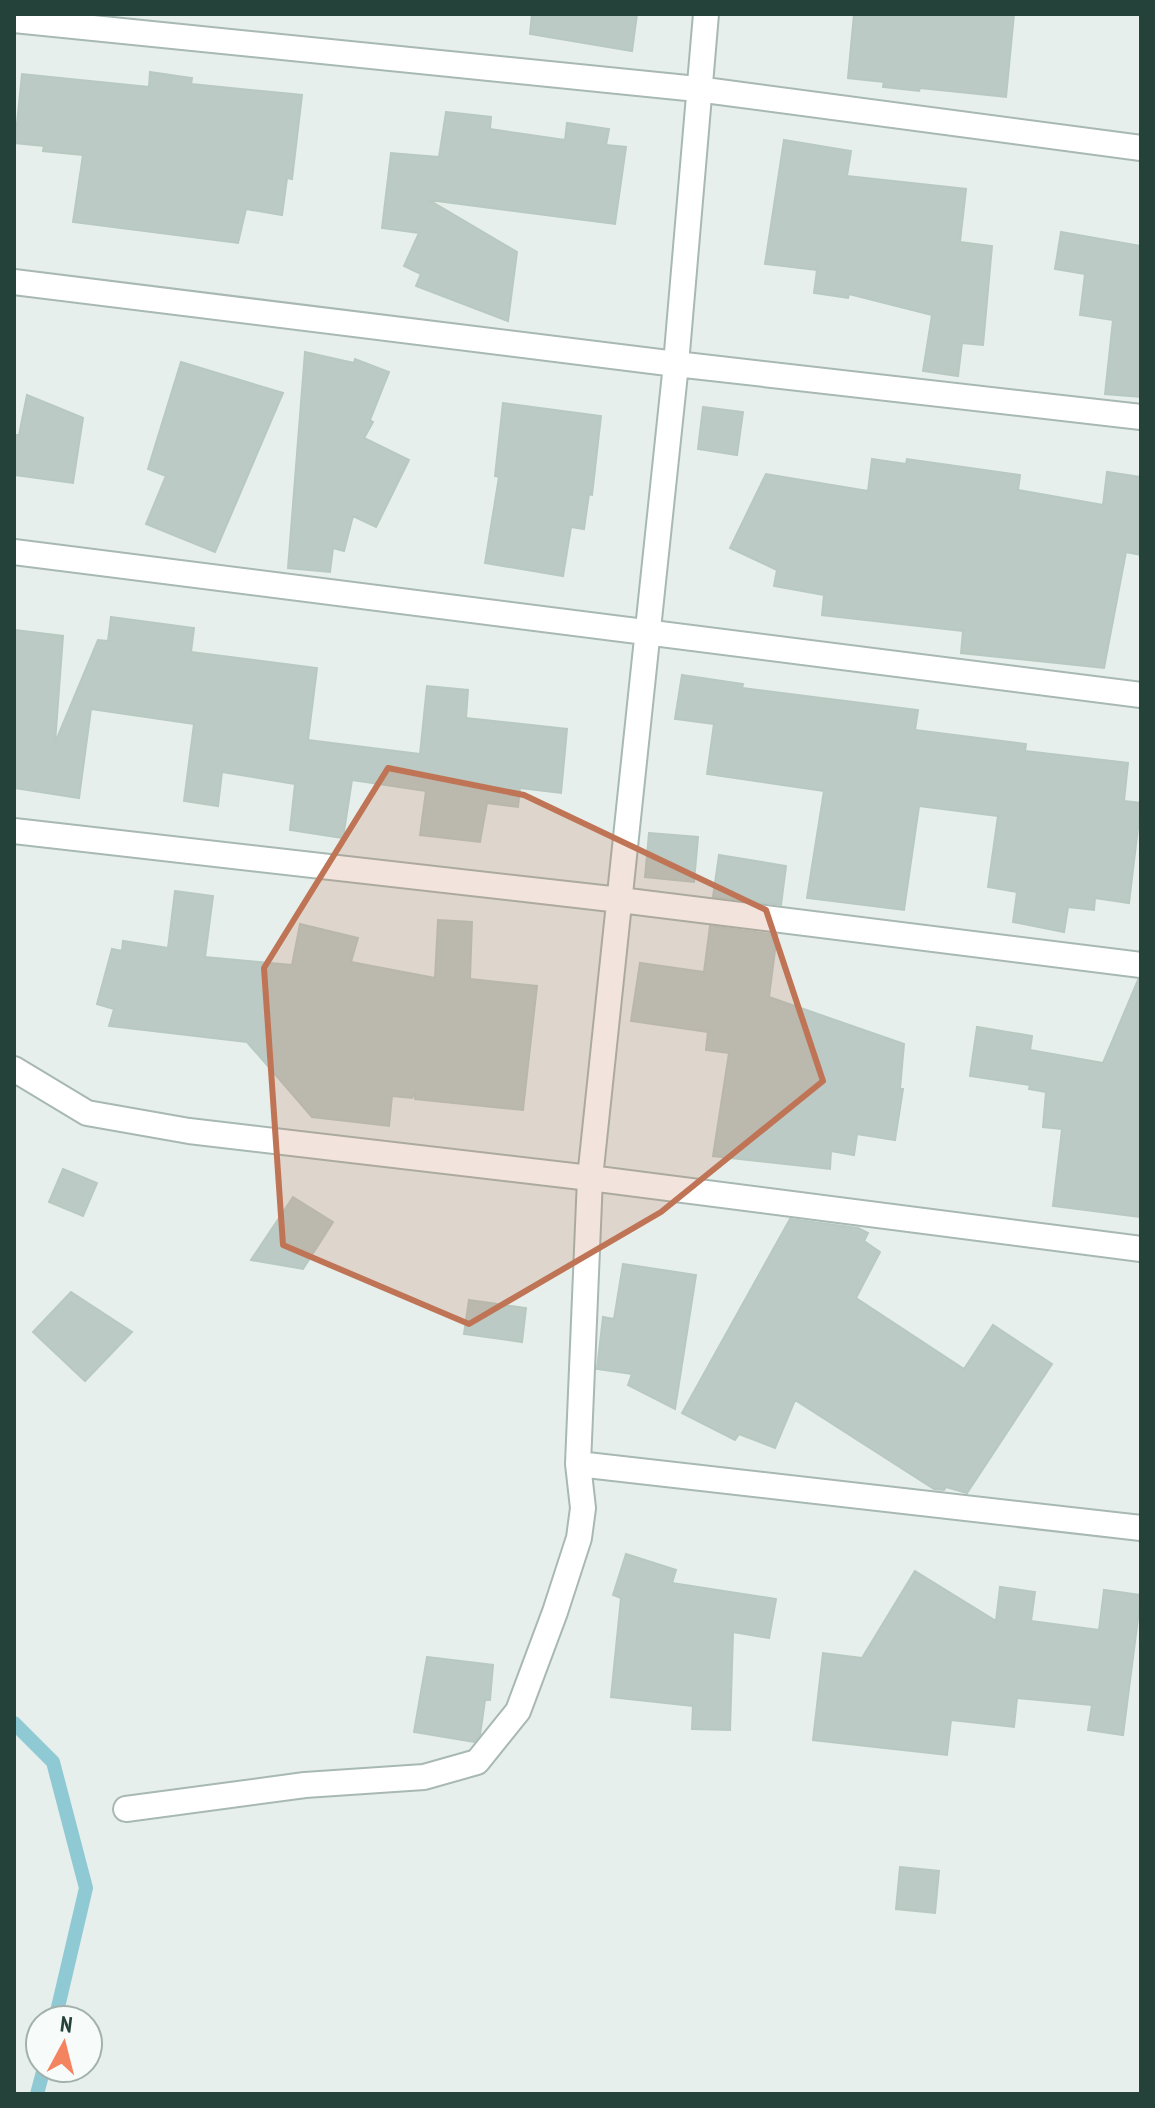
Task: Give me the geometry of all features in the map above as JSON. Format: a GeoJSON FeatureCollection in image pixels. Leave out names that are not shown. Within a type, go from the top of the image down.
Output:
{"type":"FeatureCollection","features":[{"type":"Feature","properties":{"kind":"street"},"geometry":{"type":"LineString","coordinates":[[126,1809],[305,1785],[424,1777],[477,1762],[518,1711],[579,1538],[583,1508],[578,1464],[590,1178],[676,364],[697,89],[706,14]]}},
{"type":"Feature","properties":{"kind":"street"},"geometry":{"type":"LineString","coordinates":[[14,20],[697,89],[1141,148]]}},
{"type":"Feature","properties":{"kind":"street"},"geometry":{"type":"LineString","coordinates":[[14,282],[676,364],[1141,417]]}},
{"type":"Feature","properties":{"kind":"street"},"geometry":{"type":"LineString","coordinates":[[14,552],[1141,695]]}},
{"type":"Feature","properties":{"kind":"street"},"geometry":{"type":"LineString","coordinates":[[14,831],[620,900],[1141,965]]}},
{"type":"Feature","properties":{"kind":"street"},"geometry":{"type":"LineString","coordinates":[[14,1069],[87,1113],[205,1133],[590,1178],[1141,1249]]}},
{"type":"Feature","properties":{"kind":"street"},"geometry":{"type":"LineString","coordinates":[[578,1464],[1141,1528]]}},
{"type":"Feature","properties":{"kind":"highlighted area"},"geometry":{"type":"Polygon","coordinates":[[[388,768],[524,795],[766,910],[823,1081],[661,1212],[469,1324],[283,1245],[264,968],[388,768]]]}},
{"type":"Feature","properties":{"kind":"building"},"geometry":{"type":"Polygon","coordinates":[[[532,14],[637,14],[632,51],[530,34],[532,14]]]}},
{"type":"Feature","properties":{"kind":"building"},"geometry":{"type":"Polygon","coordinates":[[[854,14],[1014,14],[1006,97],[883,87],[884,82],[848,78],[854,14]]]}},
{"type":"Feature","properties":{"kind":"building"},"geometry":{"type":"Polygon","coordinates":[[[150,72],[192,78],[191,84],[302,95],[292,179],[287,178],[282,215],[246,209],[238,243],[73,222],[83,155],[43,151],[44,146],[15,143],[22,74],[149,87],[150,72]]]}},
{"type":"Feature","properties":{"kind":"building"},"geometry":{"type":"Polygon","coordinates":[[[446,112],[491,117],[490,129],[565,140],[567,123],[609,129],[606,145],[626,147],[615,224],[429,200],[517,252],[508,321],[416,286],[421,274],[404,266],[419,233],[382,228],[391,153],[439,157],[446,112]]]}},
{"type":"Feature","properties":{"kind":"building"},"geometry":{"type":"Polygon","coordinates":[[[784,140],[851,151],[847,176],[966,189],[960,242],[992,246],[983,345],[962,343],[958,376],[923,371],[932,315],[849,294],[848,298],[814,293],[817,270],[765,264],[784,140]]]}},
{"type":"Feature","properties":{"kind":"building"},"geometry":{"type":"Polygon","coordinates":[[[1061,232],[1141,246],[1141,397],[1105,394],[1113,320],[1080,315],[1085,274],[1055,269],[1061,232]]]}},
{"type":"Feature","properties":{"kind":"building"},"geometry":{"type":"Polygon","coordinates":[[[305,352],[354,363],[355,359],[389,372],[370,420],[373,422],[364,438],[409,460],[376,527],[353,516],[344,551],[333,548],[330,572],[288,568],[305,352]]]}},
{"type":"Feature","properties":{"kind":"building"},"geometry":{"type":"Polygon","coordinates":[[[181,362],[283,393],[215,552],[146,524],[166,476],[148,469],[181,362]]]}},
{"type":"Feature","properties":{"kind":"building"},"geometry":{"type":"Polygon","coordinates":[[[27,395],[83,418],[73,483],[14,475],[14,435],[19,435],[27,395]]]}},
{"type":"Feature","properties":{"kind":"building"},"geometry":{"type":"Polygon","coordinates":[[[503,403],[601,416],[592,495],[589,494],[584,529],[571,527],[563,576],[485,563],[499,477],[495,476],[503,403]]]}},
{"type":"Feature","properties":{"kind":"building"},"geometry":{"type":"Polygon","coordinates":[[[703,407],[743,412],[737,455],[698,449],[703,407]]]}},
{"type":"Feature","properties":{"kind":"building"},"geometry":{"type":"Polygon","coordinates":[[[872,459],[906,464],[907,459],[1020,475],[1018,490],[1103,505],[1107,472],[1141,477],[1141,555],[1126,552],[1104,668],[961,653],[963,631],[822,615],[824,595],[774,586],[777,570],[730,548],[766,474],[868,491],[872,459]]]}},
{"type":"Feature","properties":{"kind":"building"},"geometry":{"type":"Polygon","coordinates":[[[111,617],[194,628],[191,652],[317,668],[308,740],[420,754],[427,686],[468,690],[466,718],[567,729],[561,793],[520,788],[518,807],[487,803],[480,842],[420,835],[426,791],[352,780],[343,838],[290,830],[295,784],[222,772],[218,806],[184,801],[194,724],[91,709],[79,798],[14,788],[14,630],[63,636],[55,743],[98,640],[108,641],[111,617]]]}},
{"type":"Feature","properties":{"kind":"building"},"geometry":{"type":"Polygon","coordinates":[[[682,675],[743,684],[742,688],[918,710],[915,730],[1026,744],[1025,751],[1128,763],[1124,801],[1141,803],[1129,903],[1095,898],[1094,910],[1068,907],[1064,932],[1013,922],[1017,892],[988,887],[998,816],[919,806],[904,910],[807,898],[824,791],[707,774],[714,724],[675,719],[682,675]]]}},
{"type":"Feature","properties":{"kind":"building"},"geometry":{"type":"Polygon","coordinates":[[[649,833],[698,837],[694,882],[645,877],[649,833]]]}},
{"type":"Feature","properties":{"kind":"building"},"geometry":{"type":"Polygon","coordinates":[[[719,855],[786,866],[781,905],[713,897],[719,855]]]}},
{"type":"Feature","properties":{"kind":"building"},"geometry":{"type":"Polygon","coordinates":[[[175,891],[213,896],[205,957],[292,965],[300,924],[358,938],[351,962],[435,978],[438,920],[472,922],[470,979],[537,986],[523,1110],[415,1099],[415,1093],[412,1098],[392,1096],[389,1126],[312,1117],[247,1042],[109,1026],[114,1009],[97,1004],[112,949],[122,951],[123,941],[168,948],[175,891]]]}},
{"type":"Feature","properties":{"kind":"building"},"geometry":{"type":"Polygon","coordinates":[[[710,926],[777,935],[769,997],[904,1044],[900,1089],[903,1089],[895,1140],[857,1134],[854,1155],[831,1151],[830,1169],[713,1156],[729,1053],[706,1050],[708,1032],[631,1021],[640,963],[704,972],[710,926]]]}},
{"type":"Feature","properties":{"kind":"building"},"geometry":{"type":"Polygon","coordinates":[[[1138,980],[1141,980],[1141,1217],[1053,1206],[1062,1129],[1043,1127],[1046,1092],[1029,1089],[1030,1085],[970,1076],[977,1027],[1032,1036],[1030,1050],[1103,1063],[1138,980]]]}},
{"type":"Feature","properties":{"kind":"building"},"geometry":{"type":"Polygon","coordinates":[[[63,1169],[97,1183],[83,1216],[49,1202],[63,1169]]]}},
{"type":"Feature","properties":{"kind":"building"},"geometry":{"type":"Polygon","coordinates":[[[293,1197],[333,1222],[303,1269],[251,1260],[293,1197]]]}},
{"type":"Feature","properties":{"kind":"building"},"geometry":{"type":"Polygon","coordinates":[[[790,1219],[858,1228],[868,1233],[864,1241],[880,1252],[856,1298],[964,1369],[993,1325],[1052,1364],[967,1493],[946,1487],[944,1490],[934,1489],[795,1400],[775,1448],[739,1434],[735,1440],[682,1413],[790,1219]]]}},
{"type":"Feature","properties":{"kind":"building"},"geometry":{"type":"Polygon","coordinates":[[[623,1264],[696,1275],[675,1409],[628,1385],[632,1374],[597,1369],[603,1317],[614,1319],[623,1264]]]}},
{"type":"Feature","properties":{"kind":"building"},"geometry":{"type":"Polygon","coordinates":[[[71,1292],[132,1332],[85,1381],[33,1332],[71,1292]]]}},
{"type":"Feature","properties":{"kind":"building"},"geometry":{"type":"Polygon","coordinates":[[[469,1300],[526,1308],[522,1342],[464,1334],[469,1300]]]}},
{"type":"Feature","properties":{"kind":"building"},"geometry":{"type":"Polygon","coordinates":[[[626,1554],[676,1570],[672,1583],[776,1599],[769,1638],[733,1632],[730,1730],[692,1729],[693,1706],[611,1697],[621,1598],[613,1595],[626,1554]]]}},
{"type":"Feature","properties":{"kind":"building"},"geometry":{"type":"Polygon","coordinates":[[[915,1571],[996,1621],[1000,1587],[1035,1592],[1031,1621],[1099,1630],[1104,1590],[1141,1595],[1123,1735],[1088,1730],[1092,1705],[1017,1698],[1014,1727],[951,1720],[947,1755],[813,1740],[823,1653],[862,1658],[915,1571]]]}},
{"type":"Feature","properties":{"kind":"building"},"geometry":{"type":"Polygon","coordinates":[[[427,1657],[493,1665],[490,1700],[485,1700],[480,1735],[474,1742],[414,1732],[427,1657]]]}},
{"type":"Feature","properties":{"kind":"building"},"geometry":{"type":"Polygon","coordinates":[[[900,1867],[939,1871],[935,1913],[896,1909],[900,1867]]]}},
{"type":"Feature","properties":{"kind":"waterway"},"geometry":{"type":"LineString","coordinates":[[14,1723],[53,1762],[86,1888],[59,2004]]}},
{"type":"Feature","properties":{"kind":"waterway"},"geometry":{"type":"LineString","coordinates":[[37,2094],[40,2084]]}}]}
